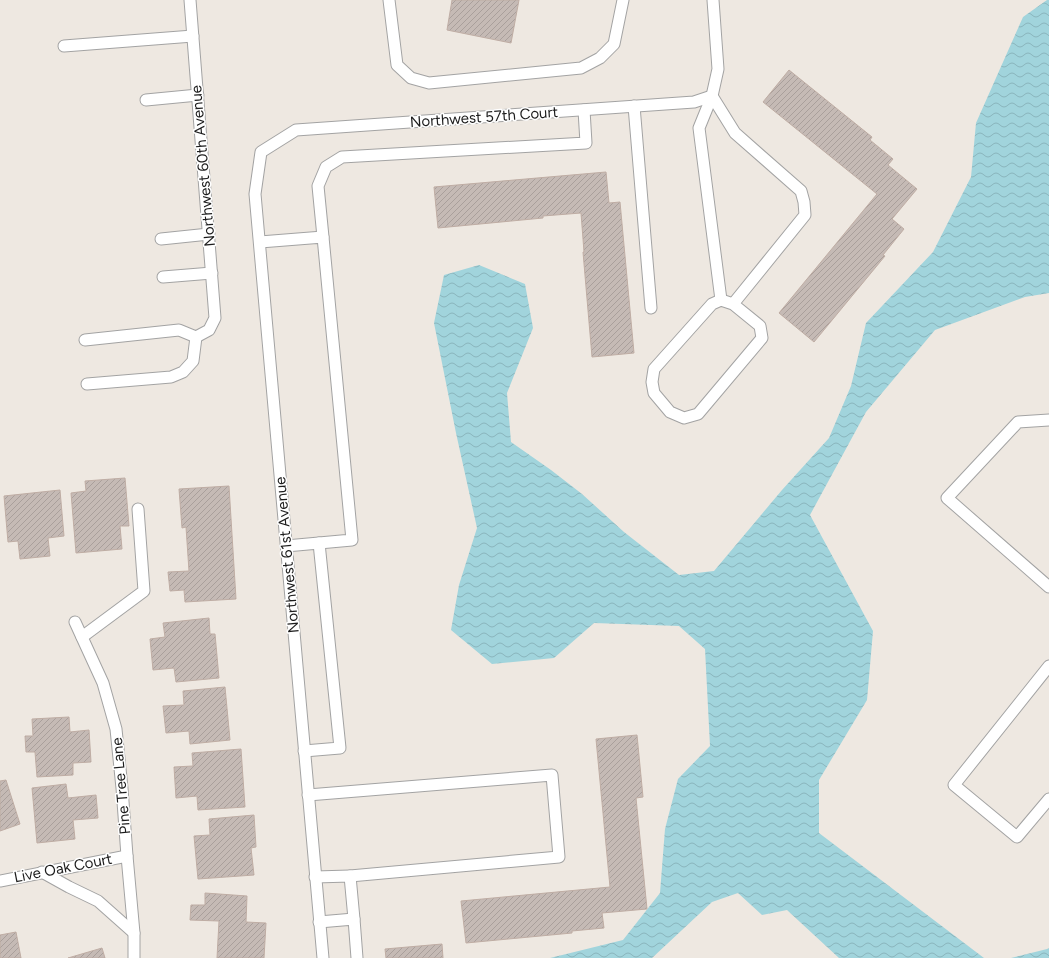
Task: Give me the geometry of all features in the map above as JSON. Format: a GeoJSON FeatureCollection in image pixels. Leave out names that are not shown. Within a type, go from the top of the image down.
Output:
{"type":"FeatureCollection","features":[{"type":"Feature","properties":{"kind":"lane","name":"Northwest 60th Avenue"},"geometry":{"type":"LineString","coordinates":[[190,0],[215,318],[209,330],[196,337]]}},
{"type":"Feature","properties":{"kind":"lane"},"geometry":{"type":"LineString","coordinates":[[389,0],[397,64],[411,78],[429,83],[581,68],[600,58],[614,44],[623,0]]}},
{"type":"Feature","properties":{"kind":"lane"},"geometry":{"type":"LineString","coordinates":[[713,0],[718,69],[712,96],[699,128],[721,300]]}},
{"type":"Feature","properties":{"kind":"lane"},"geometry":{"type":"LineString","coordinates":[[64,46],[193,36]]}},
{"type":"Feature","properties":{"kind":"lane"},"geometry":{"type":"LineString","coordinates":[[146,100],[198,95]]}},
{"type":"Feature","properties":{"kind":"lane"},"geometry":{"type":"LineString","coordinates":[[712,96],[735,133],[800,191],[804,202],[805,215],[733,304]]}},
{"type":"Feature","properties":{"kind":"lane","name":"Northwest 57th Court"},"geometry":{"type":"LineString","coordinates":[[261,152],[296,130],[694,102],[712,96]]}},
{"type":"Feature","properties":{"kind":"lane"},"geometry":{"type":"LineString","coordinates":[[634,106],[651,308]]}},
{"type":"Feature","properties":{"kind":"lane"},"geometry":{"type":"LineString","coordinates":[[286,546],[352,540],[318,186],[326,167],[342,157],[586,143],[584,110]]}},
{"type":"Feature","properties":{"kind":"lane","name":"Northwest 61st Avenue"},"geometry":{"type":"LineString","coordinates":[[261,152],[255,194],[323,958]]}},
{"type":"Feature","properties":{"kind":"lane"},"geometry":{"type":"LineString","coordinates":[[161,239],[209,234]]}},
{"type":"Feature","properties":{"kind":"lane"},"geometry":{"type":"LineString","coordinates":[[260,242],[323,237]]}},
{"type":"Feature","properties":{"kind":"lane"},"geometry":{"type":"LineString","coordinates":[[163,277],[212,273]]}},
{"type":"Feature","properties":{"kind":"lane"},"geometry":{"type":"LineString","coordinates":[[721,300],[733,304],[760,326],[762,338],[698,414],[684,418],[670,412],[654,393],[652,382],[654,369],[712,304],[721,300]]}},
{"type":"Feature","properties":{"kind":"lane"},"geometry":{"type":"LineString","coordinates":[[85,340],[179,330],[196,337],[193,361],[183,372],[170,377],[87,384]]}},
{"type":"Feature","properties":{"kind":"lane"},"geometry":{"type":"LineString","coordinates":[[1049,420],[1018,422],[947,498],[1049,587]]}},
{"type":"Feature","properties":{"kind":"lane"},"geometry":{"type":"LineString","coordinates":[[82,636],[144,591],[138,510]]}},
{"type":"Feature","properties":{"kind":"lane"},"geometry":{"type":"LineString","coordinates":[[304,751],[340,748],[320,543]]}},
{"type":"Feature","properties":{"kind":"lane","name":"Pine Tree Lane"},"geometry":{"type":"LineString","coordinates":[[75,622],[103,683],[116,729],[134,933],[134,958]]}},
{"type":"Feature","properties":{"kind":"lane"},"geometry":{"type":"LineString","coordinates":[[1049,666],[954,785],[1017,837],[1049,799]]}},
{"type":"Feature","properties":{"kind":"lane"},"geometry":{"type":"LineString","coordinates":[[308,796],[552,775],[559,857],[350,876],[315,877]]}},
{"type":"Feature","properties":{"kind":"lane","name":"Live Oak Court"},"geometry":{"type":"LineString","coordinates":[[0,881],[127,856]]}},
{"type":"Feature","properties":{"kind":"lane"},"geometry":{"type":"LineString","coordinates":[[42,872],[98,901],[134,933]]}},
{"type":"Feature","properties":{"kind":"lane"},"geometry":{"type":"LineString","coordinates":[[350,876],[357,958]]}},
{"type":"Feature","properties":{"kind":"lane"},"geometry":{"type":"LineString","coordinates":[[319,922],[354,920]]}},
{"type":"Feature","properties":{"kind":"water"},"geometry":{"type":"Polygon","coordinates":[[[1049,0],[1049,293],[1025,297],[935,330],[866,412],[810,515],[873,631],[867,700],[819,780],[819,833],[984,958],[839,958],[787,910],[762,915],[738,893],[712,902],[652,958],[550,958],[623,940],[660,893],[665,829],[678,779],[710,746],[705,649],[679,626],[594,623],[554,658],[492,664],[451,630],[459,585],[477,528],[434,323],[444,275],[479,265],[525,284],[533,328],[507,393],[511,442],[582,494],[624,532],[679,575],[714,571],[782,490],[829,438],[851,386],[866,323],[933,252],[971,177],[976,123],[1023,17],[1049,0]]]}},
{"type":"Feature","properties":{"kind":"water"},"geometry":{"type":"Polygon","coordinates":[[[1049,948],[1049,958],[1011,958],[1047,949],[1049,948]]]}},
{"type":"Feature","properties":{"kind":"building"},"geometry":{"type":"Polygon","coordinates":[[[452,0],[519,0],[511,43],[447,30],[452,0]]]}},
{"type":"Feature","properties":{"kind":"building"},"geometry":{"type":"Polygon","coordinates":[[[789,70],[872,137],[870,140],[893,159],[888,165],[917,189],[892,219],[904,229],[883,255],[885,256],[814,342],[779,313],[877,194],[763,102],[789,70]]]}},
{"type":"Feature","properties":{"kind":"building"},"geometry":{"type":"Polygon","coordinates":[[[606,172],[609,203],[620,202],[634,353],[592,357],[581,213],[438,228],[434,187],[606,172]]]}},
{"type":"Feature","properties":{"kind":"building"},"geometry":{"type":"Polygon","coordinates":[[[125,478],[129,526],[120,526],[122,549],[76,553],[71,493],[86,491],[85,481],[125,478]]]}},
{"type":"Feature","properties":{"kind":"building"},"geometry":{"type":"Polygon","coordinates":[[[229,486],[236,599],[185,602],[184,590],[170,591],[168,572],[189,571],[186,527],[182,528],[179,489],[229,486]]]}},
{"type":"Feature","properties":{"kind":"building"},"geometry":{"type":"Polygon","coordinates":[[[60,490],[64,536],[48,538],[50,556],[20,559],[18,541],[8,542],[4,496],[60,490]]]}},
{"type":"Feature","properties":{"kind":"building"},"geometry":{"type":"Polygon","coordinates":[[[209,618],[210,634],[215,634],[219,678],[176,682],[174,668],[153,670],[150,639],[165,637],[163,623],[209,618]]]}},
{"type":"Feature","properties":{"kind":"building"},"geometry":{"type":"Polygon","coordinates":[[[225,687],[230,740],[190,744],[189,731],[166,733],[163,706],[184,705],[183,691],[225,687]]]}},
{"type":"Feature","properties":{"kind":"building"},"geometry":{"type":"Polygon","coordinates":[[[69,717],[70,732],[89,730],[91,762],[73,763],[73,775],[37,777],[35,752],[26,752],[25,736],[33,736],[32,719],[69,717]]]}},
{"type":"Feature","properties":{"kind":"building"},"geometry":{"type":"Polygon","coordinates":[[[637,735],[643,797],[636,798],[647,909],[602,913],[604,928],[572,931],[572,933],[466,943],[461,901],[610,887],[596,739],[637,735]]]}},
{"type":"Feature","properties":{"kind":"building"},"geometry":{"type":"Polygon","coordinates":[[[241,749],[245,807],[198,810],[197,796],[176,798],[174,767],[193,766],[192,753],[241,749]]]}},
{"type":"Feature","properties":{"kind":"building"},"geometry":{"type":"Polygon","coordinates":[[[6,780],[20,824],[0,831],[0,781],[6,780]]]}},
{"type":"Feature","properties":{"kind":"building"},"geometry":{"type":"Polygon","coordinates":[[[66,784],[68,798],[96,795],[98,818],[73,820],[75,839],[37,843],[32,788],[66,784]]]}},
{"type":"Feature","properties":{"kind":"building"},"geometry":{"type":"Polygon","coordinates":[[[254,815],[256,847],[251,848],[254,875],[198,879],[194,836],[210,835],[209,819],[254,815]]]}},
{"type":"Feature","properties":{"kind":"building"},"geometry":{"type":"Polygon","coordinates":[[[205,893],[247,896],[246,922],[266,923],[264,958],[217,958],[219,921],[190,920],[191,905],[205,905],[205,893]]]}},
{"type":"Feature","properties":{"kind":"building"},"geometry":{"type":"Polygon","coordinates":[[[16,932],[21,958],[0,958],[0,935],[16,932]]]}},
{"type":"Feature","properties":{"kind":"building"},"geometry":{"type":"Polygon","coordinates":[[[442,944],[443,958],[386,958],[385,949],[442,944]]]}},
{"type":"Feature","properties":{"kind":"building"},"geometry":{"type":"Polygon","coordinates":[[[102,948],[105,958],[68,958],[102,948]]]}}]}
